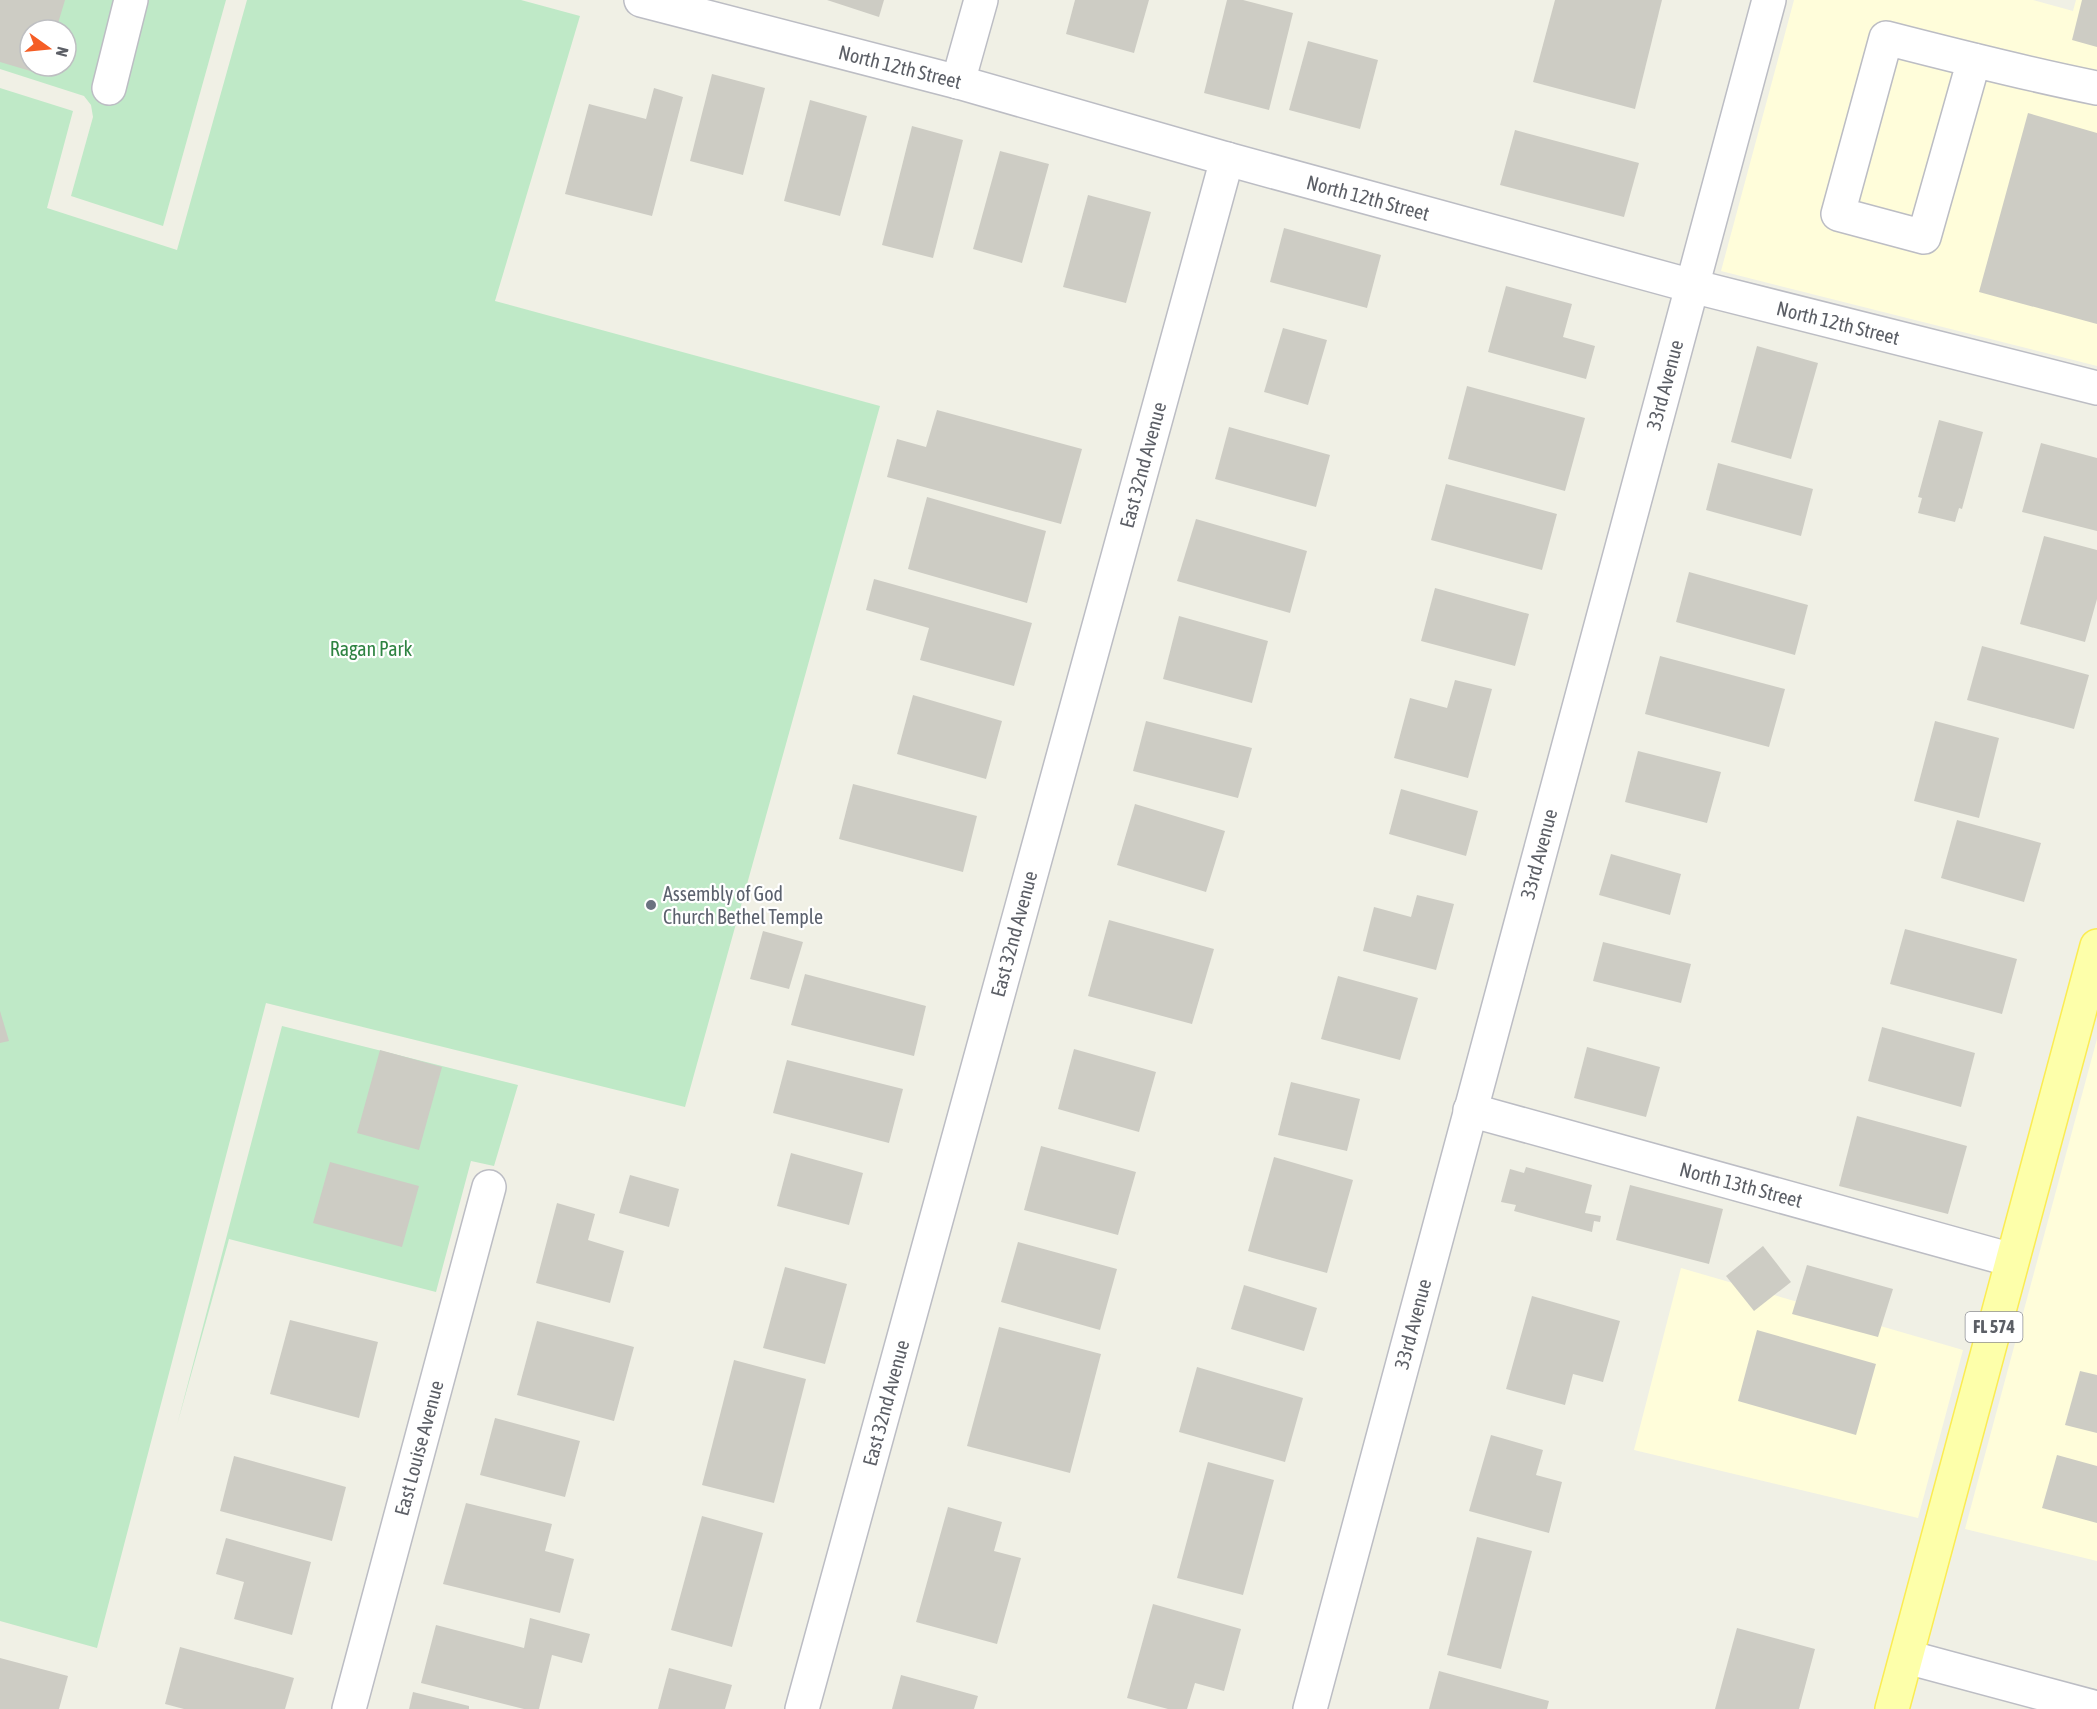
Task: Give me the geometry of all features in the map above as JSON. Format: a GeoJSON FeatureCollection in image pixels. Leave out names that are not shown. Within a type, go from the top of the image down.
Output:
{"type":"FeatureCollection","features":[{"type":"Feature","properties":{"kind":"main road","name":"FL 574"},"geometry":{"type":"LineString","coordinates":[[1892,1709],[2097,946]]}},
{"type":"Feature","properties":{"kind":"street"},"geometry":{"type":"LineString","coordinates":[[109,88],[131,0]]}},
{"type":"Feature","properties":{"kind":"street","name":"North 12th Street"},"geometry":{"type":"LineString","coordinates":[[641,0],[958,82],[1227,159],[1692,286],[2097,388]]}},
{"type":"Feature","properties":{"kind":"street"},"geometry":{"type":"LineString","coordinates":[[958,82],[981,0]]}},
{"type":"Feature","properties":{"kind":"street","name":"33rd Avenue"},"geometry":{"type":"LineString","coordinates":[[1310,1709],[1769,0]]}},
{"type":"Feature","properties":{"kind":"street"},"geometry":{"type":"LineString","coordinates":[[1974,60],[1924,237],[1838,214],[1886,38],[1974,60],[2032,75],[2097,88]]}},
{"type":"Feature","properties":{"kind":"street","name":"East 32nd Avenue"},"geometry":{"type":"LineString","coordinates":[[802,1709],[1227,159]]}},
{"type":"Feature","properties":{"kind":"street","name":"North 13th Street"},"geometry":{"type":"LineString","coordinates":[[1470,1110],[2012,1260]]}},
{"type":"Feature","properties":{"kind":"street","name":"East Louise Avenue"},"geometry":{"type":"LineString","coordinates":[[350,1709],[489,1187]]}},
{"type":"Feature","properties":{"kind":"street"},"geometry":{"type":"LineString","coordinates":[[1907,1657],[2097,1708]]}},
{"type":"Feature","properties":{"kind":"shaded area"},"geometry":{"type":"Polygon","coordinates":[[[1794,0],[2033,0],[2073,11],[2076,0],[2097,0],[2097,366],[1721,271],[1794,0]]]}},
{"type":"Feature","properties":{"kind":"shaded area"},"geometry":{"type":"Polygon","coordinates":[[[2097,1039],[2097,1561],[1965,1529],[2097,1039]]]}},
{"type":"Feature","properties":{"kind":"shaded area"},"geometry":{"type":"Polygon","coordinates":[[[1681,1268],[1963,1350],[1918,1518],[1634,1450],[1681,1268]]]}},
{"type":"Feature","properties":{"kind":"green space"},"geometry":{"type":"Polygon","coordinates":[[[0,0],[226,0],[163,226],[71,196],[93,117],[91,105],[84,96],[28,78],[78,78],[78,18],[18,18],[18,75],[0,69],[0,0]]]}},
{"type":"Feature","properties":{"kind":"green space","name":"Ragan Park"},"geometry":{"type":"Polygon","coordinates":[[[247,0],[521,0],[580,16],[495,301],[880,406],[685,1107],[266,1003],[97,1648],[0,1621],[0,88],[73,111],[47,208],[177,250],[247,0]]]}},
{"type":"Feature","properties":{"kind":"green space"},"geometry":{"type":"Polygon","coordinates":[[[282,1026],[518,1085],[494,1166],[471,1161],[436,1292],[229,1239],[177,1425],[282,1026]]]}},
{"type":"Feature","properties":{"kind":"building"},"geometry":{"type":"Polygon","coordinates":[[[0,0],[65,0],[60,18],[18,18],[18,67],[0,62],[0,0]]]}},
{"type":"Feature","properties":{"kind":"building"},"geometry":{"type":"Polygon","coordinates":[[[827,0],[884,0],[879,17],[827,0]]]}},
{"type":"Feature","properties":{"kind":"building"},"geometry":{"type":"Polygon","coordinates":[[[1075,0],[1149,0],[1134,53],[1066,34],[1075,0]]]}},
{"type":"Feature","properties":{"kind":"building"},"geometry":{"type":"Polygon","coordinates":[[[1227,0],[1243,0],[1293,13],[1269,110],[1204,93],[1227,0]]]}},
{"type":"Feature","properties":{"kind":"building"},"geometry":{"type":"Polygon","coordinates":[[[1555,0],[1662,0],[1635,109],[1533,82],[1555,0]]]}},
{"type":"Feature","properties":{"kind":"building"},"geometry":{"type":"Polygon","coordinates":[[[2082,0],[2097,0],[2097,47],[2072,40],[2082,0]]]}},
{"type":"Feature","properties":{"kind":"building"},"geometry":{"type":"Polygon","coordinates":[[[1308,41],[1378,60],[1360,129],[1289,110],[1308,41]]]}},
{"type":"Feature","properties":{"kind":"building"},"geometry":{"type":"Polygon","coordinates":[[[712,74],[765,88],[743,175],[690,161],[712,74]]]}},
{"type":"Feature","properties":{"kind":"building"},"geometry":{"type":"Polygon","coordinates":[[[654,88],[683,97],[652,216],[565,194],[589,104],[646,119],[654,88]]]}},
{"type":"Feature","properties":{"kind":"building"},"geometry":{"type":"Polygon","coordinates":[[[810,100],[867,116],[840,216],[784,201],[810,100]]]}},
{"type":"Feature","properties":{"kind":"building"},"geometry":{"type":"Polygon","coordinates":[[[2028,113],[2097,133],[2097,324],[1979,292],[2028,113]]]}},
{"type":"Feature","properties":{"kind":"building"},"geometry":{"type":"Polygon","coordinates":[[[912,126],[963,140],[933,258],[882,245],[912,126]]]}},
{"type":"Feature","properties":{"kind":"building"},"geometry":{"type":"Polygon","coordinates":[[[1515,130],[1639,163],[1624,217],[1500,185],[1515,130]]]}},
{"type":"Feature","properties":{"kind":"building"},"geometry":{"type":"Polygon","coordinates":[[[1000,151],[1049,164],[1022,263],[973,249],[1000,151]]]}},
{"type":"Feature","properties":{"kind":"building"},"geometry":{"type":"Polygon","coordinates":[[[1088,195],[1151,212],[1126,303],[1063,287],[1088,195]]]}},
{"type":"Feature","properties":{"kind":"building"},"geometry":{"type":"Polygon","coordinates":[[[1284,228],[1381,255],[1367,308],[1270,282],[1284,228]]]}},
{"type":"Feature","properties":{"kind":"building"},"geometry":{"type":"Polygon","coordinates":[[[1506,286],[1572,304],[1563,337],[1595,346],[1586,379],[1488,352],[1506,286]]]}},
{"type":"Feature","properties":{"kind":"building"},"geometry":{"type":"Polygon","coordinates":[[[1283,328],[1327,340],[1308,405],[1264,392],[1283,328]]]}},
{"type":"Feature","properties":{"kind":"building"},"geometry":{"type":"Polygon","coordinates":[[[1757,346],[1818,363],[1791,459],[1731,442],[1757,346]]]}},
{"type":"Feature","properties":{"kind":"building"},"geometry":{"type":"Polygon","coordinates":[[[1467,386],[1585,418],[1565,491],[1448,459],[1467,386]]]}},
{"type":"Feature","properties":{"kind":"building"},"geometry":{"type":"Polygon","coordinates":[[[937,410],[1082,449],[1061,524],[887,477],[897,439],[926,447],[937,410]]]}},
{"type":"Feature","properties":{"kind":"building"},"geometry":{"type":"Polygon","coordinates":[[[1939,420],[1983,432],[1962,509],[1959,508],[1955,522],[1918,513],[1922,498],[1918,497],[1939,420]]]}},
{"type":"Feature","properties":{"kind":"building"},"geometry":{"type":"Polygon","coordinates":[[[1229,427],[1330,455],[1316,507],[1215,479],[1229,427]]]}},
{"type":"Feature","properties":{"kind":"building"},"geometry":{"type":"Polygon","coordinates":[[[2041,443],[2097,458],[2097,531],[2022,512],[2041,443]]]}},
{"type":"Feature","properties":{"kind":"building"},"geometry":{"type":"Polygon","coordinates":[[[1718,463],[1813,489],[1801,536],[1706,510],[1718,463]]]}},
{"type":"Feature","properties":{"kind":"building"},"geometry":{"type":"Polygon","coordinates":[[[1446,484],[1557,514],[1542,570],[1431,540],[1446,484]]]}},
{"type":"Feature","properties":{"kind":"building"},"geometry":{"type":"Polygon","coordinates":[[[927,497],[1046,531],[1027,603],[908,569],[927,497]]]}},
{"type":"Feature","properties":{"kind":"building"},"geometry":{"type":"Polygon","coordinates":[[[1196,519],[1307,551],[1290,613],[1177,581],[1196,519]]]}},
{"type":"Feature","properties":{"kind":"building"},"geometry":{"type":"Polygon","coordinates":[[[2044,536],[2097,550],[2097,599],[2085,642],[2020,624],[2044,536]]]}},
{"type":"Feature","properties":{"kind":"building"},"geometry":{"type":"Polygon","coordinates":[[[1689,572],[1808,605],[1795,655],[1676,622],[1689,572]]]}},
{"type":"Feature","properties":{"kind":"building"},"geometry":{"type":"Polygon","coordinates":[[[874,579],[1032,623],[1014,686],[920,660],[929,628],[866,610],[874,579]]]}},
{"type":"Feature","properties":{"kind":"building"},"geometry":{"type":"Polygon","coordinates":[[[1435,588],[1529,614],[1515,666],[1421,641],[1435,588]]]}},
{"type":"Feature","properties":{"kind":"building"},"geometry":{"type":"Polygon","coordinates":[[[1179,616],[1268,641],[1252,703],[1163,679],[1179,616]]]}},
{"type":"Feature","properties":{"kind":"building"},"geometry":{"type":"Polygon","coordinates":[[[1982,646],[2089,675],[2074,729],[1967,700],[1982,646]]]}},
{"type":"Feature","properties":{"kind":"building"},"geometry":{"type":"Polygon","coordinates":[[[1660,656],[1785,689],[1769,747],[1645,714],[1660,656]]]}},
{"type":"Feature","properties":{"kind":"building"},"geometry":{"type":"Polygon","coordinates":[[[1455,680],[1492,689],[1468,778],[1394,758],[1410,698],[1447,708],[1455,680]]]}},
{"type":"Feature","properties":{"kind":"building"},"geometry":{"type":"Polygon","coordinates":[[[913,695],[1002,721],[986,779],[897,754],[913,695]]]}},
{"type":"Feature","properties":{"kind":"building"},"geometry":{"type":"Polygon","coordinates":[[[1146,721],[1252,748],[1238,798],[1133,771],[1146,721]]]}},
{"type":"Feature","properties":{"kind":"building"},"geometry":{"type":"Polygon","coordinates":[[[1935,721],[1999,738],[1979,818],[1914,801],[1935,721]]]}},
{"type":"Feature","properties":{"kind":"building"},"geometry":{"type":"Polygon","coordinates":[[[1638,751],[1721,772],[1707,823],[1625,802],[1638,751]]]}},
{"type":"Feature","properties":{"kind":"building"},"geometry":{"type":"Polygon","coordinates":[[[853,784],[977,816],[963,872],[839,839],[853,784]]]}},
{"type":"Feature","properties":{"kind":"building"},"geometry":{"type":"Polygon","coordinates":[[[1401,789],[1478,811],[1466,856],[1389,834],[1401,789]]]}},
{"type":"Feature","properties":{"kind":"building"},"geometry":{"type":"Polygon","coordinates":[[[1135,804],[1225,831],[1206,892],[1117,865],[1135,804]]]}},
{"type":"Feature","properties":{"kind":"building"},"geometry":{"type":"Polygon","coordinates":[[[1957,820],[2041,843],[2024,902],[1941,878],[1957,820]]]}},
{"type":"Feature","properties":{"kind":"building"},"geometry":{"type":"Polygon","coordinates":[[[1611,854],[1681,874],[1670,915],[1599,895],[1611,854]]]}},
{"type":"Feature","properties":{"kind":"building"},"geometry":{"type":"Polygon","coordinates":[[[1417,895],[1454,904],[1436,970],[1363,951],[1374,907],[1411,917],[1417,895]]]}},
{"type":"Feature","properties":{"kind":"building"},"geometry":{"type":"Polygon","coordinates":[[[1109,920],[1214,949],[1192,1024],[1088,996],[1109,920]]]}},
{"type":"Feature","properties":{"kind":"building"},"geometry":{"type":"Polygon","coordinates":[[[1905,929],[2017,959],[2002,1014],[1890,984],[1905,929]]]}},
{"type":"Feature","properties":{"kind":"building"},"geometry":{"type":"Polygon","coordinates":[[[763,931],[803,942],[789,989],[750,979],[763,931]]]}},
{"type":"Feature","properties":{"kind":"building"},"geometry":{"type":"Polygon","coordinates":[[[1603,942],[1691,964],[1681,1003],[1593,981],[1603,942]]]}},
{"type":"Feature","properties":{"kind":"building"},"geometry":{"type":"Polygon","coordinates":[[[805,974],[926,1006],[914,1056],[791,1025],[805,974]]]}},
{"type":"Feature","properties":{"kind":"building"},"geometry":{"type":"Polygon","coordinates":[[[1338,976],[1418,998],[1400,1060],[1321,1039],[1338,976]]]}},
{"type":"Feature","properties":{"kind":"building"},"geometry":{"type":"Polygon","coordinates":[[[0,1011],[9,1041],[0,1043],[0,1011]]]}},
{"type":"Feature","properties":{"kind":"building"},"geometry":{"type":"Polygon","coordinates":[[[1882,1027],[1975,1053],[1961,1107],[1868,1081],[1882,1027]]]}},
{"type":"Feature","properties":{"kind":"building"},"geometry":{"type":"Polygon","coordinates":[[[1587,1047],[1660,1067],[1646,1117],[1574,1098],[1587,1047]]]}},
{"type":"Feature","properties":{"kind":"building"},"geometry":{"type":"Polygon","coordinates":[[[1074,1049],[1156,1072],[1139,1132],[1058,1109],[1074,1049]]]}},
{"type":"Feature","properties":{"kind":"building"},"geometry":{"type":"Polygon","coordinates":[[[380,1050],[442,1067],[419,1150],[357,1133],[380,1050]]]}},
{"type":"Feature","properties":{"kind":"building"},"geometry":{"type":"Polygon","coordinates":[[[787,1060],[903,1089],[889,1143],[773,1113],[787,1060]]]}},
{"type":"Feature","properties":{"kind":"building"},"geometry":{"type":"Polygon","coordinates":[[[1291,1082],[1360,1099],[1347,1151],[1278,1135],[1291,1082]]]}},
{"type":"Feature","properties":{"kind":"building"},"geometry":{"type":"Polygon","coordinates":[[[1857,1116],[1967,1146],[1948,1214],[1839,1186],[1857,1116]]]}},
{"type":"Feature","properties":{"kind":"building"},"geometry":{"type":"Polygon","coordinates":[[[1041,1146],[1136,1172],[1118,1235],[1024,1210],[1041,1146]]]}},
{"type":"Feature","properties":{"kind":"building"},"geometry":{"type":"Polygon","coordinates":[[[791,1153],[863,1173],[849,1225],[777,1206],[791,1153]]]}},
{"type":"Feature","properties":{"kind":"building"},"geometry":{"type":"Polygon","coordinates":[[[1274,1157],[1353,1180],[1327,1273],[1248,1251],[1274,1157]]]}},
{"type":"Feature","properties":{"kind":"building"},"geometry":{"type":"Polygon","coordinates":[[[330,1162],[419,1186],[402,1247],[313,1223],[330,1162]]]}},
{"type":"Feature","properties":{"kind":"building"},"geometry":{"type":"Polygon","coordinates":[[[1526,1167],[1592,1185],[1585,1213],[1601,1216],[1600,1222],[1594,1221],[1592,1232],[1514,1211],[1516,1205],[1501,1202],[1510,1169],[1524,1173],[1526,1167]]]}},
{"type":"Feature","properties":{"kind":"building"},"geometry":{"type":"Polygon","coordinates":[[[630,1175],[679,1189],[669,1227],[619,1213],[630,1175]]]}},
{"type":"Feature","properties":{"kind":"building"},"geometry":{"type":"Polygon","coordinates":[[[1630,1185],[1723,1209],[1709,1264],[1616,1240],[1630,1185]]]}},
{"type":"Feature","properties":{"kind":"building"},"geometry":{"type":"Polygon","coordinates":[[[557,1203],[595,1214],[588,1240],[624,1251],[610,1303],[536,1283],[557,1203]]]}},
{"type":"Feature","properties":{"kind":"building"},"geometry":{"type":"Polygon","coordinates":[[[1018,1242],[1117,1269],[1100,1330],[1001,1302],[1018,1242]]]}},
{"type":"Feature","properties":{"kind":"building"},"geometry":{"type":"Polygon","coordinates":[[[1763,1246],[1791,1282],[1754,1311],[1726,1276],[1763,1246]]]}},
{"type":"Feature","properties":{"kind":"building"},"geometry":{"type":"Polygon","coordinates":[[[1807,1265],[1893,1289],[1878,1337],[1792,1314],[1807,1265]]]}},
{"type":"Feature","properties":{"kind":"building"},"geometry":{"type":"Polygon","coordinates":[[[785,1267],[847,1284],[825,1364],[763,1348],[785,1267]]]}},
{"type":"Feature","properties":{"kind":"building"},"geometry":{"type":"Polygon","coordinates":[[[1244,1285],[1317,1308],[1304,1351],[1231,1329],[1244,1285]]]}},
{"type":"Feature","properties":{"kind":"building"},"geometry":{"type":"Polygon","coordinates":[[[1532,1296],[1620,1321],[1603,1382],[1573,1374],[1565,1405],[1506,1389],[1532,1296]]]}},
{"type":"Feature","properties":{"kind":"building"},"geometry":{"type":"Polygon","coordinates":[[[290,1320],[378,1342],[359,1418],[270,1394],[290,1320]]]}},
{"type":"Feature","properties":{"kind":"building"},"geometry":{"type":"Polygon","coordinates":[[[537,1321],[634,1347],[614,1421],[517,1395],[537,1321]]]}},
{"type":"Feature","properties":{"kind":"building"},"geometry":{"type":"Polygon","coordinates":[[[999,1327],[1101,1354],[1070,1473],[967,1446],[999,1327]]]}},
{"type":"Feature","properties":{"kind":"building"},"geometry":{"type":"Polygon","coordinates":[[[1757,1330],[1876,1364],[1856,1435],[1738,1401],[1757,1330]]]}},
{"type":"Feature","properties":{"kind":"building"},"geometry":{"type":"Polygon","coordinates":[[[734,1360],[806,1379],[774,1503],[702,1485],[734,1360]]]}},
{"type":"Feature","properties":{"kind":"building"},"geometry":{"type":"Polygon","coordinates":[[[1197,1367],[1303,1398],[1285,1462],[1179,1432],[1197,1367]]]}},
{"type":"Feature","properties":{"kind":"building"},"geometry":{"type":"Polygon","coordinates":[[[2080,1371],[2097,1375],[2097,1433],[2065,1425],[2080,1371]]]}},
{"type":"Feature","properties":{"kind":"building"},"geometry":{"type":"Polygon","coordinates":[[[495,1418],[580,1441],[565,1497],[480,1475],[495,1418]]]}},
{"type":"Feature","properties":{"kind":"building"},"geometry":{"type":"Polygon","coordinates":[[[1491,1435],[1543,1450],[1536,1475],[1562,1482],[1549,1533],[1469,1511],[1491,1435]]]}},
{"type":"Feature","properties":{"kind":"building"},"geometry":{"type":"Polygon","coordinates":[[[2057,1455],[2097,1466],[2097,1523],[2042,1508],[2057,1455]]]}},
{"type":"Feature","properties":{"kind":"building"},"geometry":{"type":"Polygon","coordinates":[[[234,1456],[346,1487],[332,1541],[220,1511],[234,1456]]]}},
{"type":"Feature","properties":{"kind":"building"},"geometry":{"type":"Polygon","coordinates":[[[1208,1462],[1274,1480],[1243,1595],[1177,1578],[1208,1462]]]}},
{"type":"Feature","properties":{"kind":"building"},"geometry":{"type":"Polygon","coordinates":[[[466,1503],[552,1524],[545,1551],[574,1559],[560,1613],[443,1584],[466,1503]]]}},
{"type":"Feature","properties":{"kind":"building"},"geometry":{"type":"Polygon","coordinates":[[[948,1507],[1002,1522],[994,1551],[1021,1558],[997,1644],[916,1622],[948,1507]]]}},
{"type":"Feature","properties":{"kind":"building"},"geometry":{"type":"Polygon","coordinates":[[[702,1516],[763,1533],[732,1647],[671,1630],[702,1516]]]}},
{"type":"Feature","properties":{"kind":"building"},"geometry":{"type":"Polygon","coordinates":[[[1477,1537],[1532,1551],[1501,1669],[1447,1655],[1477,1537]]]}},
{"type":"Feature","properties":{"kind":"building"},"geometry":{"type":"Polygon","coordinates":[[[226,1538],[311,1562],[292,1635],[234,1619],[244,1582],[216,1574],[226,1538]]]}},
{"type":"Feature","properties":{"kind":"building"},"geometry":{"type":"Polygon","coordinates":[[[1153,1604],[1241,1629],[1224,1691],[1195,1683],[1187,1709],[1168,1709],[1127,1698],[1153,1604]]]}},
{"type":"Feature","properties":{"kind":"building"},"geometry":{"type":"Polygon","coordinates":[[[530,1618],[590,1634],[582,1663],[552,1655],[539,1709],[524,1709],[421,1683],[436,1625],[524,1648],[530,1618]]]}},
{"type":"Feature","properties":{"kind":"building"},"geometry":{"type":"Polygon","coordinates":[[[1737,1628],[1815,1649],[1799,1709],[1715,1709],[1737,1628]]]}},
{"type":"Feature","properties":{"kind":"building"},"geometry":{"type":"Polygon","coordinates":[[[180,1647],[294,1678],[285,1709],[184,1709],[165,1704],[180,1647]]]}},
{"type":"Feature","properties":{"kind":"building"},"geometry":{"type":"Polygon","coordinates":[[[0,1658],[68,1676],[59,1709],[0,1709],[0,1658]]]}},
{"type":"Feature","properties":{"kind":"building"},"geometry":{"type":"Polygon","coordinates":[[[669,1668],[732,1685],[725,1709],[658,1709],[669,1668]]]}},
{"type":"Feature","properties":{"kind":"building"},"geometry":{"type":"Polygon","coordinates":[[[1439,1671],[1549,1701],[1547,1709],[1429,1709],[1439,1671]]]}},
{"type":"Feature","properties":{"kind":"building"},"geometry":{"type":"Polygon","coordinates":[[[901,1675],[978,1696],[974,1709],[892,1709],[901,1675]]]}},
{"type":"Feature","properties":{"kind":"building"},"geometry":{"type":"Polygon","coordinates":[[[413,1692],[469,1706],[469,1709],[409,1709],[413,1692]]]}},
{"type":"Feature","properties":{"kind":"place","name":"Assembly of God Church Bethel Temple"},"geometry":{"type":"Point","coordinates":[651,905]}}]}
